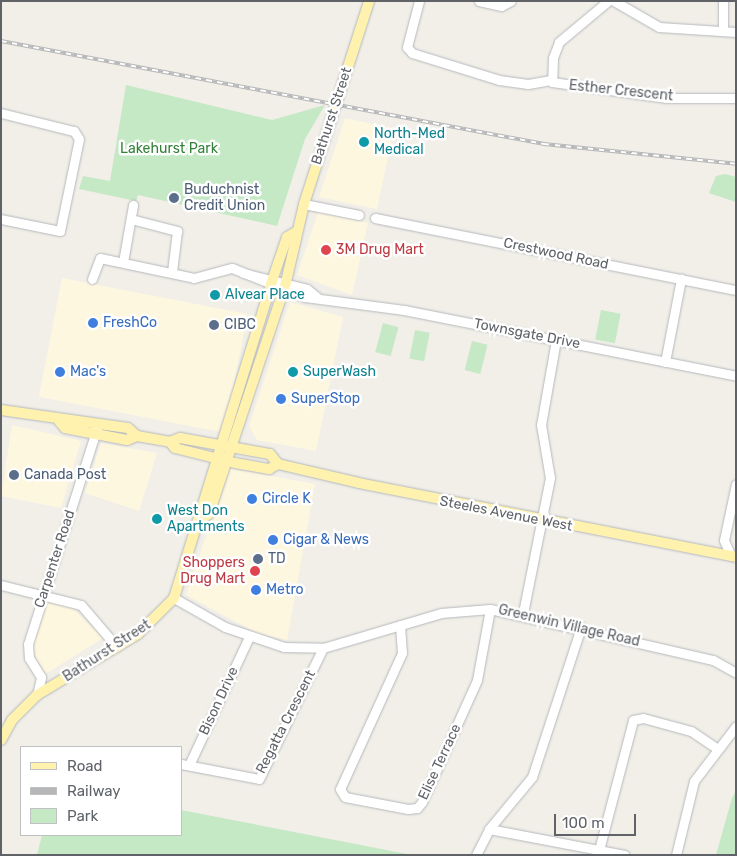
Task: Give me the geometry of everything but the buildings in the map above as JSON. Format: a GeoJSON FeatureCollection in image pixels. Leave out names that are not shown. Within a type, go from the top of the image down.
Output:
{"type":"FeatureCollection","features":[{"type":"Feature","properties":{"kind":"main road","name":"Bathurst Street"},"geometry":{"type":"LineString","coordinates":[[202,519],[209,514],[285,286],[298,243],[296,232],[304,204],[369,1]]}},
{"type":"Feature","properties":{"kind":"main road","name":"Bathurst Street"},"geometry":{"type":"LineString","coordinates":[[1,740],[12,720],[37,695],[117,647],[160,616],[174,598],[202,519],[216,458],[287,237],[296,232]]}},
{"type":"Feature","properties":{"kind":"main road","name":"Steeles Avenue West"},"geometry":{"type":"LineString","coordinates":[[1,410],[59,421],[68,417],[98,422],[128,428],[137,436],[170,442],[180,438],[270,454],[278,464],[541,521],[734,557]]}},
{"type":"Feature","properties":{"kind":"main road","name":"Steeles Avenue West"},"geometry":{"type":"LineString","coordinates":[[59,421],[65,428],[127,440],[137,436]]}},
{"type":"Feature","properties":{"kind":"main road","name":"Steeles Avenue West"},"geometry":{"type":"LineString","coordinates":[[170,442],[175,448],[226,461],[269,469],[278,464]]}},
{"type":"Feature","properties":{"kind":"street"},"geometry":{"type":"LineString","coordinates":[[419,1],[407,47],[412,53],[499,80],[528,84],[550,80]]}},
{"type":"Feature","properties":{"kind":"street"},"geometry":{"type":"LineString","coordinates":[[479,1],[500,6],[511,1]]}},
{"type":"Feature","properties":{"kind":"street","name":"Esther Crescent"},"geometry":{"type":"LineString","coordinates":[[608,1],[559,42],[550,80],[667,98],[736,98]]}},
{"type":"Feature","properties":{"kind":"street"},"geometry":{"type":"LineString","coordinates":[[614,1],[658,27],[736,32]]}},
{"type":"Feature","properties":{"kind":"street"},"geometry":{"type":"LineString","coordinates":[[723,1],[723,31]]}},
{"type":"Feature","properties":{"kind":"street"},"geometry":{"type":"LineString","coordinates":[[1,113],[74,131],[79,139],[60,231],[1,219]]}},
{"type":"Feature","properties":{"kind":"street"},"geometry":{"type":"LineString","coordinates":[[304,204],[359,215]]}},
{"type":"Feature","properties":{"kind":"street"},"geometry":{"type":"LineString","coordinates":[[123,262],[133,205]]}},
{"type":"Feature","properties":{"kind":"street","name":"Crestwood Road"},"geometry":{"type":"LineString","coordinates":[[375,218],[736,290]]}},
{"type":"Feature","properties":{"kind":"street"},"geometry":{"type":"LineString","coordinates":[[92,280],[98,259],[172,272],[177,231],[131,219]]}},
{"type":"Feature","properties":{"kind":"street","name":"Townsgate Drive"},"geometry":{"type":"LineString","coordinates":[[172,272],[194,278],[232,268],[317,297],[556,340],[736,376]]}},
{"type":"Feature","properties":{"kind":"street"},"geometry":{"type":"LineString","coordinates":[[665,362],[681,279]]}},
{"type":"Feature","properties":{"kind":"street"},"geometry":{"type":"LineString","coordinates":[[523,613],[550,470],[541,425],[556,340]]}},
{"type":"Feature","properties":{"kind":"street","name":"Carpenter Road"},"geometry":{"type":"LineString","coordinates":[[37,695],[41,677],[29,658],[28,644],[96,434],[98,422]]}},
{"type":"Feature","properties":{"kind":"street"},"geometry":{"type":"LineString","coordinates":[[734,557],[724,540],[736,484]]}},
{"type":"Feature","properties":{"kind":"street"},"geometry":{"type":"LineString","coordinates":[[703,551],[724,540]]}},
{"type":"Feature","properties":{"kind":"street"},"geometry":{"type":"LineString","coordinates":[[1,585],[44,594],[87,610],[117,647]]}},
{"type":"Feature","properties":{"kind":"street","name":"Greenwin Village Road"},"geometry":{"type":"LineString","coordinates":[[174,598],[249,637],[284,647],[323,648],[441,614],[490,609],[523,613],[713,660],[736,673]]}},
{"type":"Feature","properties":{"kind":"street","name":"Elise Terrace"},"geometry":{"type":"LineString","coordinates":[[400,625],[402,653],[340,789],[345,797],[408,809],[417,808],[422,802],[477,680],[490,609]]}},
{"type":"Feature","properties":{"kind":"street"},"geometry":{"type":"LineString","coordinates":[[476,855],[490,829],[532,777],[581,627]]}},
{"type":"Feature","properties":{"kind":"street","name":"Bison Drive"},"geometry":{"type":"LineString","coordinates":[[185,764],[249,637]]}},
{"type":"Feature","properties":{"kind":"street","name":"Regatta Crescent"},"geometry":{"type":"LineString","coordinates":[[185,764],[253,780],[263,775],[323,648]]}},
{"type":"Feature","properties":{"kind":"street"},"geometry":{"type":"LineString","coordinates":[[599,850],[633,720],[643,718],[691,731],[716,748]]}},
{"type":"Feature","properties":{"kind":"street"},"geometry":{"type":"LineString","coordinates":[[676,855],[694,781],[716,748],[736,726]]}},
{"type":"Feature","properties":{"kind":"street"},"geometry":{"type":"LineString","coordinates":[[490,829],[625,855]]}},
{"type":"Feature","properties":{"kind":"shaded area"},"geometry":{"type":"Polygon","coordinates":[[[345,118],[394,129],[377,209],[319,197],[345,118]]]}},
{"type":"Feature","properties":{"kind":"shaded area"},"geometry":{"type":"Polygon","coordinates":[[[318,212],[368,223],[352,295],[297,275],[318,212]]]}},
{"type":"Feature","properties":{"kind":"shaded area"},"geometry":{"type":"Polygon","coordinates":[[[62,278],[248,314],[224,433],[39,397],[62,278]]]}},
{"type":"Feature","properties":{"kind":"shaded area"},"geometry":{"type":"Polygon","coordinates":[[[290,302],[343,317],[316,451],[257,440],[249,426],[290,302]]]}},
{"type":"Feature","properties":{"kind":"shaded area"},"geometry":{"type":"Polygon","coordinates":[[[12,425],[81,441],[61,508],[1,496],[12,425]]]}},
{"type":"Feature","properties":{"kind":"shaded area"},"geometry":{"type":"Polygon","coordinates":[[[101,443],[157,453],[139,511],[85,493],[101,443]]]}},
{"type":"Feature","properties":{"kind":"shaded area"},"geometry":{"type":"Polygon","coordinates":[[[229,468],[315,484],[287,640],[257,633],[186,595],[229,468]]]}},
{"type":"Feature","properties":{"kind":"shaded area"},"geometry":{"type":"Polygon","coordinates":[[[48,600],[71,607],[103,638],[45,674],[31,649],[48,600]]]}},
{"type":"Feature","properties":{"kind":"green space","name":"Lakehurst Park"},"geometry":{"type":"Polygon","coordinates":[[[126,85],[272,120],[325,105],[305,139],[277,226],[138,195],[136,201],[79,189],[83,176],[110,181],[126,85]]]}},
{"type":"Feature","properties":{"kind":"green space"},"geometry":{"type":"Polygon","coordinates":[[[725,174],[736,177],[736,202],[709,193],[716,176],[725,174]]]}},
{"type":"Feature","properties":{"kind":"green space"},"geometry":{"type":"Polygon","coordinates":[[[601,310],[621,314],[615,343],[595,339],[601,310]]]}},
{"type":"Feature","properties":{"kind":"green space"},"geometry":{"type":"Polygon","coordinates":[[[383,323],[398,327],[391,356],[375,352],[383,323]]]}},
{"type":"Feature","properties":{"kind":"green space"},"geometry":{"type":"Polygon","coordinates":[[[415,330],[430,333],[424,361],[409,358],[415,330]]]}},
{"type":"Feature","properties":{"kind":"green space"},"geometry":{"type":"Polygon","coordinates":[[[472,341],[488,345],[480,374],[465,370],[472,341]]]}},
{"type":"Feature","properties":{"kind":"green space"},"geometry":{"type":"Polygon","coordinates":[[[736,791],[736,855],[716,855],[732,798],[736,791]]]}},
{"type":"Feature","properties":{"kind":"green space"},"geometry":{"type":"Polygon","coordinates":[[[182,810],[412,855],[37,855],[42,836],[182,836],[182,810]]]}},
{"type":"Feature","properties":{"kind":"railway"},"geometry":{"type":"LineString","coordinates":[[1,41],[544,144],[736,164]]}},
{"type":"Feature","properties":{"kind":"place","name":"North-Med Medical"},"geometry":{"type":"Point","coordinates":[364,142]}},
{"type":"Feature","properties":{"kind":"place","name":"Buduchnist Credit Union"},"geometry":{"type":"Point","coordinates":[174,198]}},
{"type":"Feature","properties":{"kind":"place","name":"3M Drug Mart"},"geometry":{"type":"Point","coordinates":[326,250]}},
{"type":"Feature","properties":{"kind":"place","name":"Alvear Place"},"geometry":{"type":"Point","coordinates":[215,295]}},
{"type":"Feature","properties":{"kind":"place","name":"FreshCo"},"geometry":{"type":"Point","coordinates":[93,323]}},
{"type":"Feature","properties":{"kind":"place","name":"CIBC"},"geometry":{"type":"Point","coordinates":[214,325]}},
{"type":"Feature","properties":{"kind":"place","name":"Mac's"},"geometry":{"type":"Point","coordinates":[60,372]}},
{"type":"Feature","properties":{"kind":"place","name":"SuperWash"},"geometry":{"type":"Point","coordinates":[293,372]}},
{"type":"Feature","properties":{"kind":"place","name":"SuperStop"},"geometry":{"type":"Point","coordinates":[281,399]}},
{"type":"Feature","properties":{"kind":"place","name":"Canada Post"},"geometry":{"type":"Point","coordinates":[14,475]}},
{"type":"Feature","properties":{"kind":"place","name":"Circle K"},"geometry":{"type":"Point","coordinates":[252,499]}},
{"type":"Feature","properties":{"kind":"place","name":"West Don Apartments"},"geometry":{"type":"Point","coordinates":[157,519]}},
{"type":"Feature","properties":{"kind":"place","name":"Cigar & News"},"geometry":{"type":"Point","coordinates":[273,540]}},
{"type":"Feature","properties":{"kind":"place","name":"TD"},"geometry":{"type":"Point","coordinates":[258,559]}},
{"type":"Feature","properties":{"kind":"place","name":"Shoppers Drug Mart"},"geometry":{"type":"Point","coordinates":[255,571]}},
{"type":"Feature","properties":{"kind":"place","name":"Metro"},"geometry":{"type":"Point","coordinates":[256,590]}}]}
